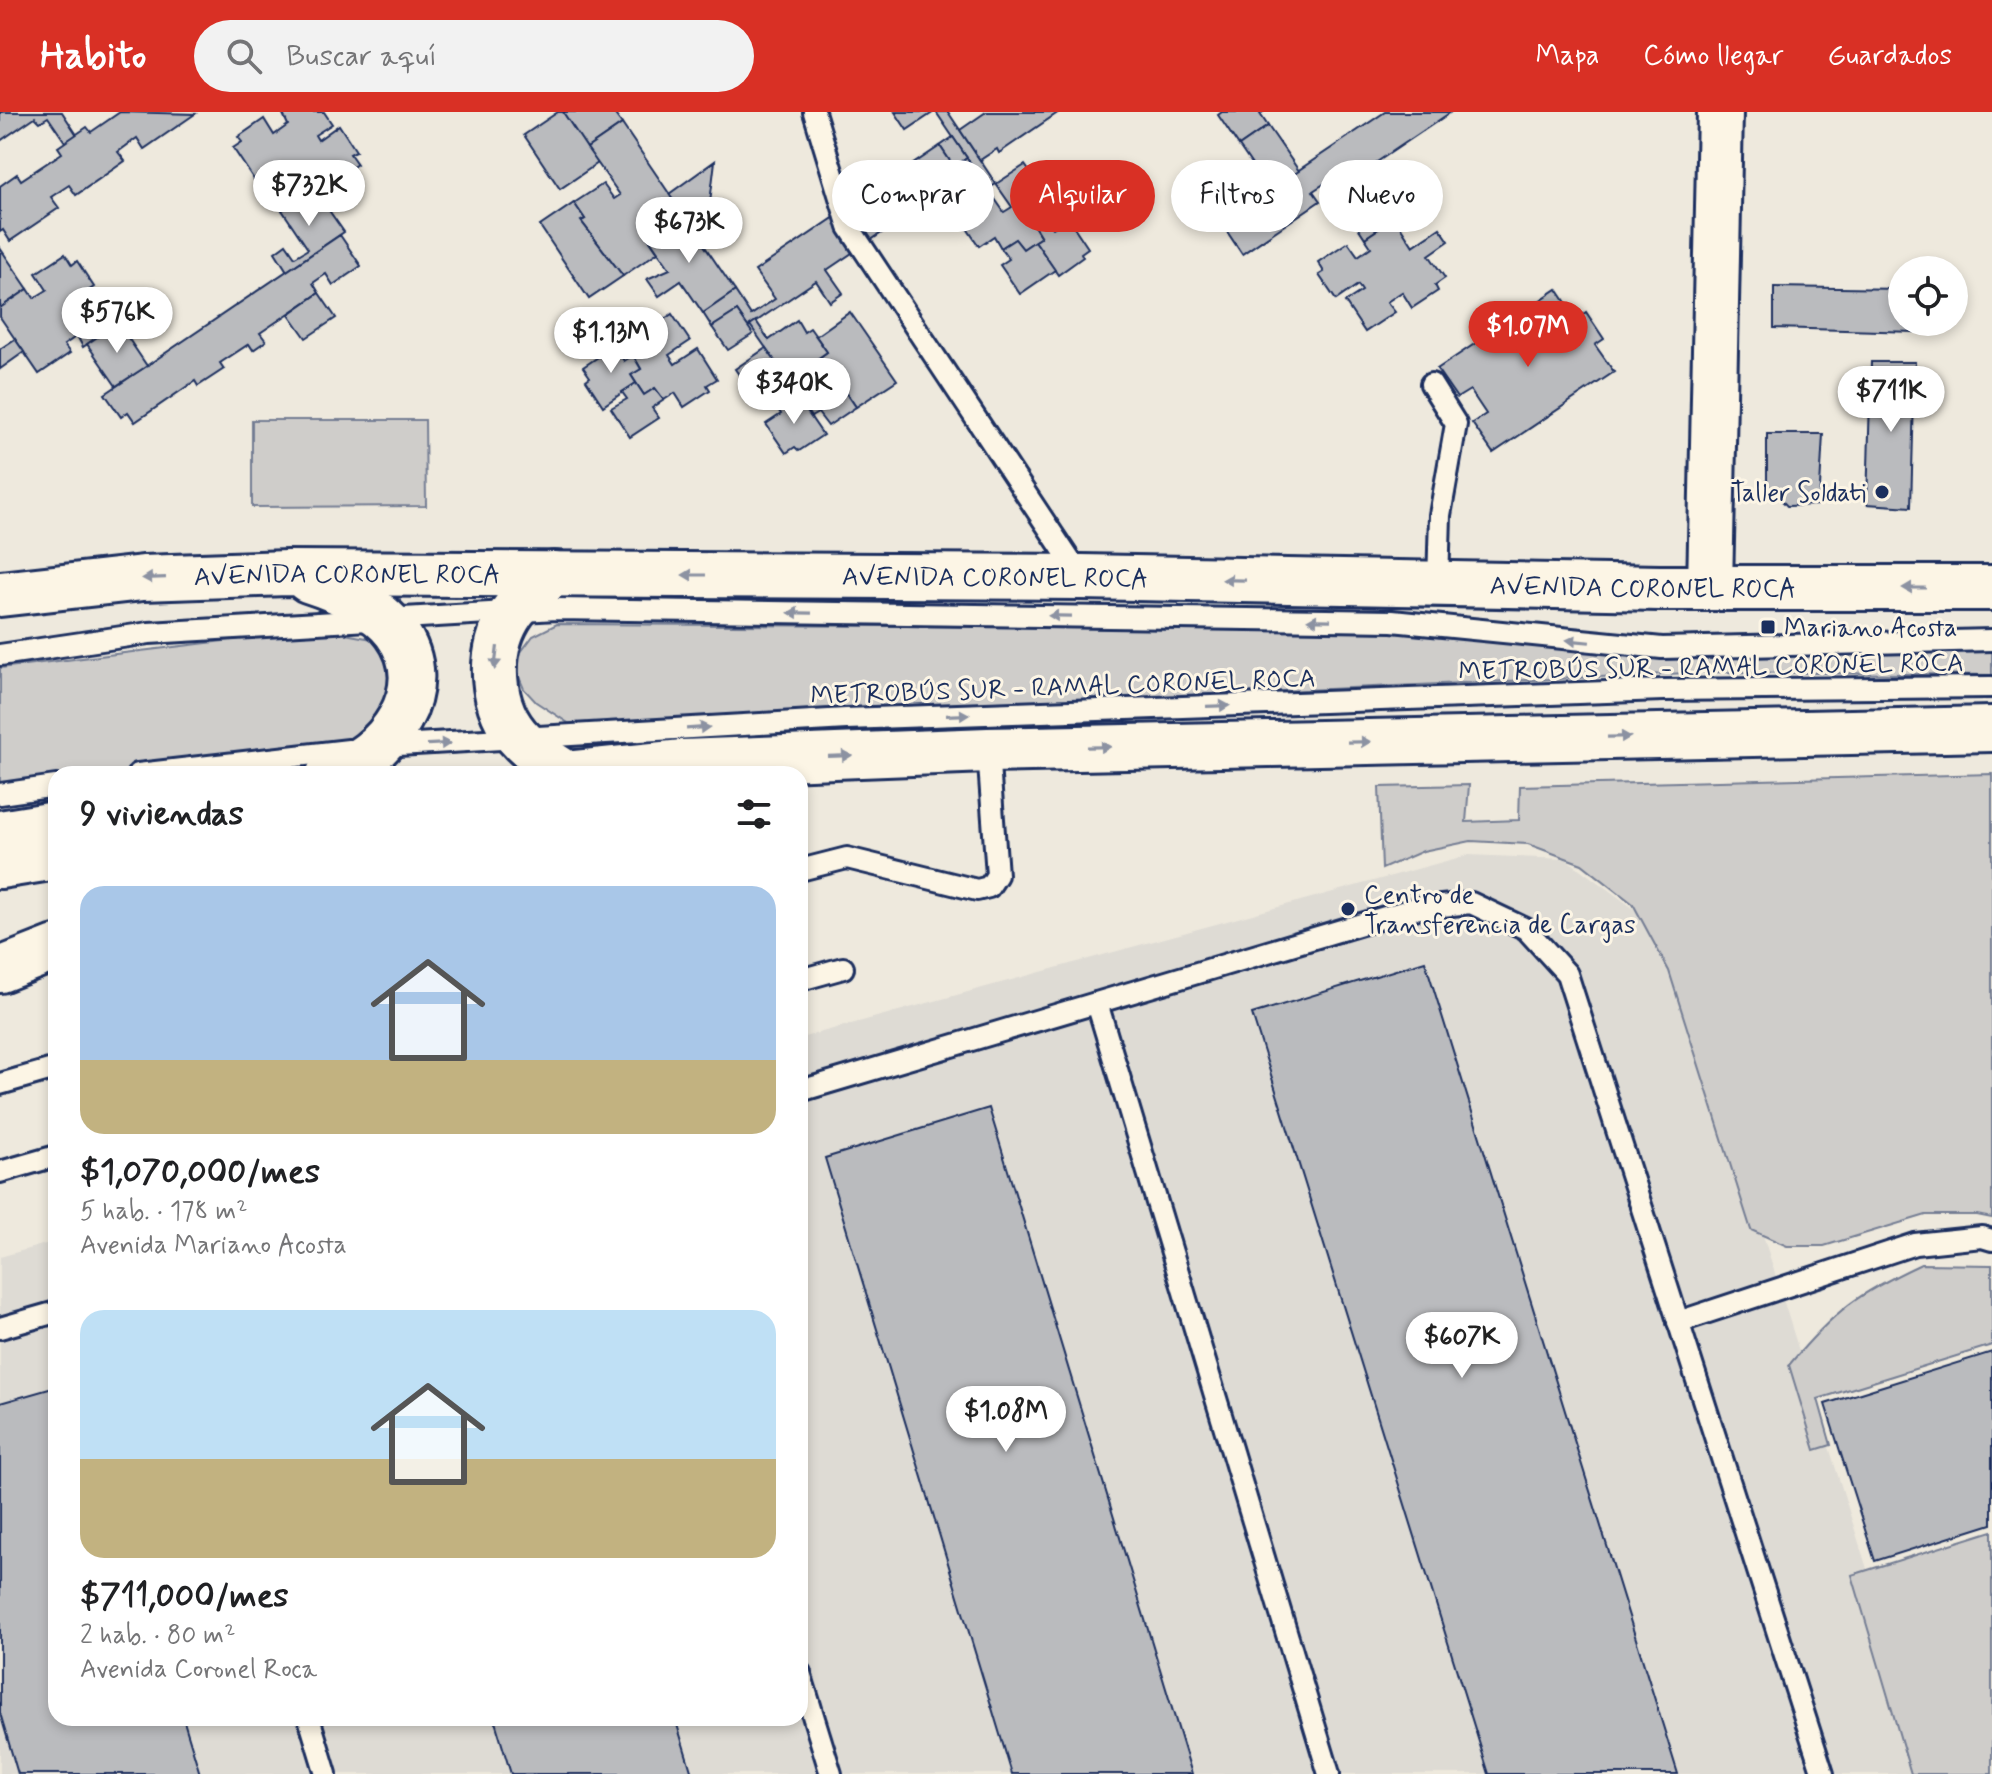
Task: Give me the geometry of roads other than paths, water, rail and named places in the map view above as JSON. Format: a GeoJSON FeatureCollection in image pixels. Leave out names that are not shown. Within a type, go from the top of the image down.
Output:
{"type":"FeatureCollection","features":[{"type":"Feature","properties":{"kind":"main road"},"geometry":{"type":"LineString","coordinates":[[1710,588],[1720,112]]}},
{"type":"Feature","properties":{"kind":"main road","name":"AVENIDA CORONEL ROCA"},"geometry":{"type":"LineString","coordinates":[[0,594],[143,578],[287,573],[1082,577],[1710,588],[1992,588]]}},
{"type":"Feature","properties":{"kind":"main road"},"geometry":{"type":"LineString","coordinates":[[287,573],[357,600],[384,618],[408,653],[412,674],[411,696],[381,746],[344,766]]}},
{"type":"Feature","properties":{"kind":"main road"},"geometry":{"type":"LineString","coordinates":[[554,574],[513,610],[500,636],[494,663],[496,691],[505,717],[521,740],[556,766]]}},
{"type":"Feature","properties":{"kind":"main road"},"geometry":{"type":"LineString","coordinates":[[644,766],[988,750],[1992,729]]}},
{"type":"Feature","properties":{"kind":"main road"},"geometry":{"type":"LineString","coordinates":[[0,833],[48,825]]}},
{"type":"Feature","properties":{"kind":"main road"},"geometry":{"type":"LineString","coordinates":[[0,866],[48,858]]}},
{"type":"Feature","properties":{"kind":"main road"},"geometry":{"type":"LineString","coordinates":[[0,970],[48,951]]}},
{"type":"Feature","properties":{"kind":"lane"},"geometry":{"type":"LineString","coordinates":[[814,112],[849,227],[1082,577]]}},
{"type":"Feature","properties":{"kind":"lane"},"geometry":{"type":"LineString","coordinates":[[1431,384],[1456,424],[1440,515],[1438,584]]}},
{"type":"Feature","properties":{"kind":"lane","name":"METROBÚS SUR - RAMAL CORONEL ROCA"},"geometry":{"type":"LineString","coordinates":[[0,655],[149,633],[513,610],[1392,621],[1662,648],[1992,640]]}},
{"type":"Feature","properties":{"kind":"lane","name":"METROBÚS SUR - RAMAL CORONEL ROCA"},"geometry":{"type":"LineString","coordinates":[[207,766],[381,746],[894,717],[1663,690],[1992,687]]}},
{"type":"Feature","properties":{"kind":"lane"},"geometry":{"type":"LineString","coordinates":[[808,868],[847,858],[977,890],[989,887],[997,875],[988,750]]}},
{"type":"Feature","properties":{"kind":"lane"},"geometry":{"type":"LineString","coordinates":[[0,794],[48,787]]}},
{"type":"Feature","properties":{"kind":"lane"},"geometry":{"type":"LineString","coordinates":[[808,1089],[1412,909],[1471,903],[1526,929],[1567,974],[1823,1774]]}},
{"type":"Feature","properties":{"kind":"lane"},"geometry":{"type":"LineString","coordinates":[[808,978],[843,968]]}},
{"type":"Feature","properties":{"kind":"lane"},"geometry":{"type":"LineString","coordinates":[[1097,1003],[1329,1774]]}},
{"type":"Feature","properties":{"kind":"lane"},"geometry":{"type":"LineString","coordinates":[[0,1084],[48,1072]]}},
{"type":"Feature","properties":{"kind":"lane"},"geometry":{"type":"LineString","coordinates":[[0,1172],[48,1158]]}},
{"type":"Feature","properties":{"kind":"lane"},"geometry":{"type":"LineString","coordinates":[[1678,1322],[1915,1244],[1982,1237],[1992,1240]]}},
{"type":"Feature","properties":{"kind":"lane"},"geometry":{"type":"LineString","coordinates":[[0,1328],[48,1314]]}},
{"type":"Feature","properties":{"kind":"lane"},"geometry":{"type":"LineString","coordinates":[[808,1699],[831,1774]]}},
{"type":"Feature","properties":{"kind":"lane"},"geometry":{"type":"LineString","coordinates":[[311,1726],[326,1774]]}},
{"type":"Feature","properties":{"kind":"place","name":"Taller Soldati"},"geometry":{"type":"Point","coordinates":[1882,492]}},
{"type":"Feature","properties":{"kind":"place","name":"Mariano Acosta"},"geometry":{"type":"Point","coordinates":[1768,627]}},
{"type":"Feature","properties":{"kind":"place","name":"Centro de Transferencia de Cargas"},"geometry":{"type":"Point","coordinates":[1348,909]}}]}
